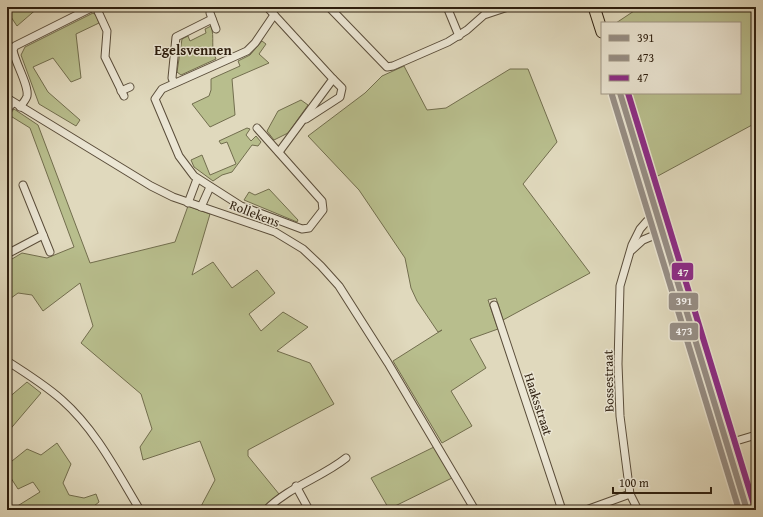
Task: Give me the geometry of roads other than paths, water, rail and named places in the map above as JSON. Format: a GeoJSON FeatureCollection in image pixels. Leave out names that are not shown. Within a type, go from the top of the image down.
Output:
{"type":"FeatureCollection","features":[{"type":"Feature","properties":{"kind":"main road"},"geometry":{"type":"LineString","coordinates":[[594,7],[601,29]]}},
{"type":"Feature","properties":{"kind":"main road"},"geometry":{"type":"LineString","coordinates":[[620,94],[747,510]]}},
{"type":"Feature","properties":{"kind":"street"},"geometry":{"type":"LineString","coordinates":[[20,107],[27,95],[26,87],[14,57],[13,50],[15,46],[95,7],[107,31],[105,57],[122,93],[130,87]]}},
{"type":"Feature","properties":{"kind":"street"},"geometry":{"type":"LineString","coordinates":[[266,7],[342,88],[340,97],[302,121]]}},
{"type":"Feature","properties":{"kind":"street"},"geometry":{"type":"LineString","coordinates":[[329,7],[387,67],[430,51],[459,36],[484,14],[508,7]]}},
{"type":"Feature","properties":{"kind":"street"},"geometry":{"type":"LineString","coordinates":[[447,7],[459,36]]}},
{"type":"Feature","properties":{"kind":"street"},"geometry":{"type":"LineString","coordinates":[[174,83],[172,74],[176,37],[211,16],[216,29]]}},
{"type":"Feature","properties":{"kind":"street"},"geometry":{"type":"LineString","coordinates":[[257,128],[322,201],[323,210],[309,228],[302,230],[241,206],[197,179],[179,156],[156,105],[155,99],[159,92],[174,83],[247,51],[255,43],[274,16]]}},
{"type":"Feature","properties":{"kind":"street"},"geometry":{"type":"LineString","coordinates":[[279,152],[333,79]]}},
{"type":"Feature","properties":{"kind":"street","name":"Rollekens"},"geometry":{"type":"LineString","coordinates":[[7,98],[151,186],[188,203],[275,232],[303,249],[331,277],[388,363],[476,510]]}},
{"type":"Feature","properties":{"kind":"street"},"geometry":{"type":"LineString","coordinates":[[7,109],[14,103]]}},
{"type":"Feature","properties":{"kind":"street"},"geometry":{"type":"LineString","coordinates":[[188,203],[197,179]]}},
{"type":"Feature","properties":{"kind":"street"},"geometry":{"type":"LineString","coordinates":[[23,185],[50,252]]}},
{"type":"Feature","properties":{"kind":"street"},"geometry":{"type":"LineString","coordinates":[[201,207],[210,187]]}},
{"type":"Feature","properties":{"kind":"street","name":"Bossestraat"},"geometry":{"type":"LineString","coordinates":[[638,510],[630,494],[621,422],[618,364],[620,286],[623,272],[640,229],[647,221],[658,218]]}},
{"type":"Feature","properties":{"kind":"street"},"geometry":{"type":"LineString","coordinates":[[631,251],[643,240],[662,232]]}},
{"type":"Feature","properties":{"kind":"street"},"geometry":{"type":"LineString","coordinates":[[7,254],[43,235]]}},
{"type":"Feature","properties":{"kind":"street","name":"Haaksstraat"},"geometry":{"type":"LineString","coordinates":[[494,305],[562,510]]}},
{"type":"Feature","properties":{"kind":"street"},"geometry":{"type":"LineString","coordinates":[[7,361],[46,387],[80,419],[107,454],[140,510]]}},
{"type":"Feature","properties":{"kind":"street"},"geometry":{"type":"LineString","coordinates":[[726,444],[756,435]]}},
{"type":"Feature","properties":{"kind":"street"},"geometry":{"type":"LineString","coordinates":[[266,510],[296,486],[338,464],[346,458]]}},
{"type":"Feature","properties":{"kind":"street"},"geometry":{"type":"LineString","coordinates":[[296,486],[309,510]]}},
{"type":"Feature","properties":{"kind":"street"},"geometry":{"type":"LineString","coordinates":[[586,510],[630,494]]}},
{"type":"Feature","properties":{"kind":"district","name":"Egelsvennen"},"geometry":{"type":"Point","coordinates":[193,50]}}]}
